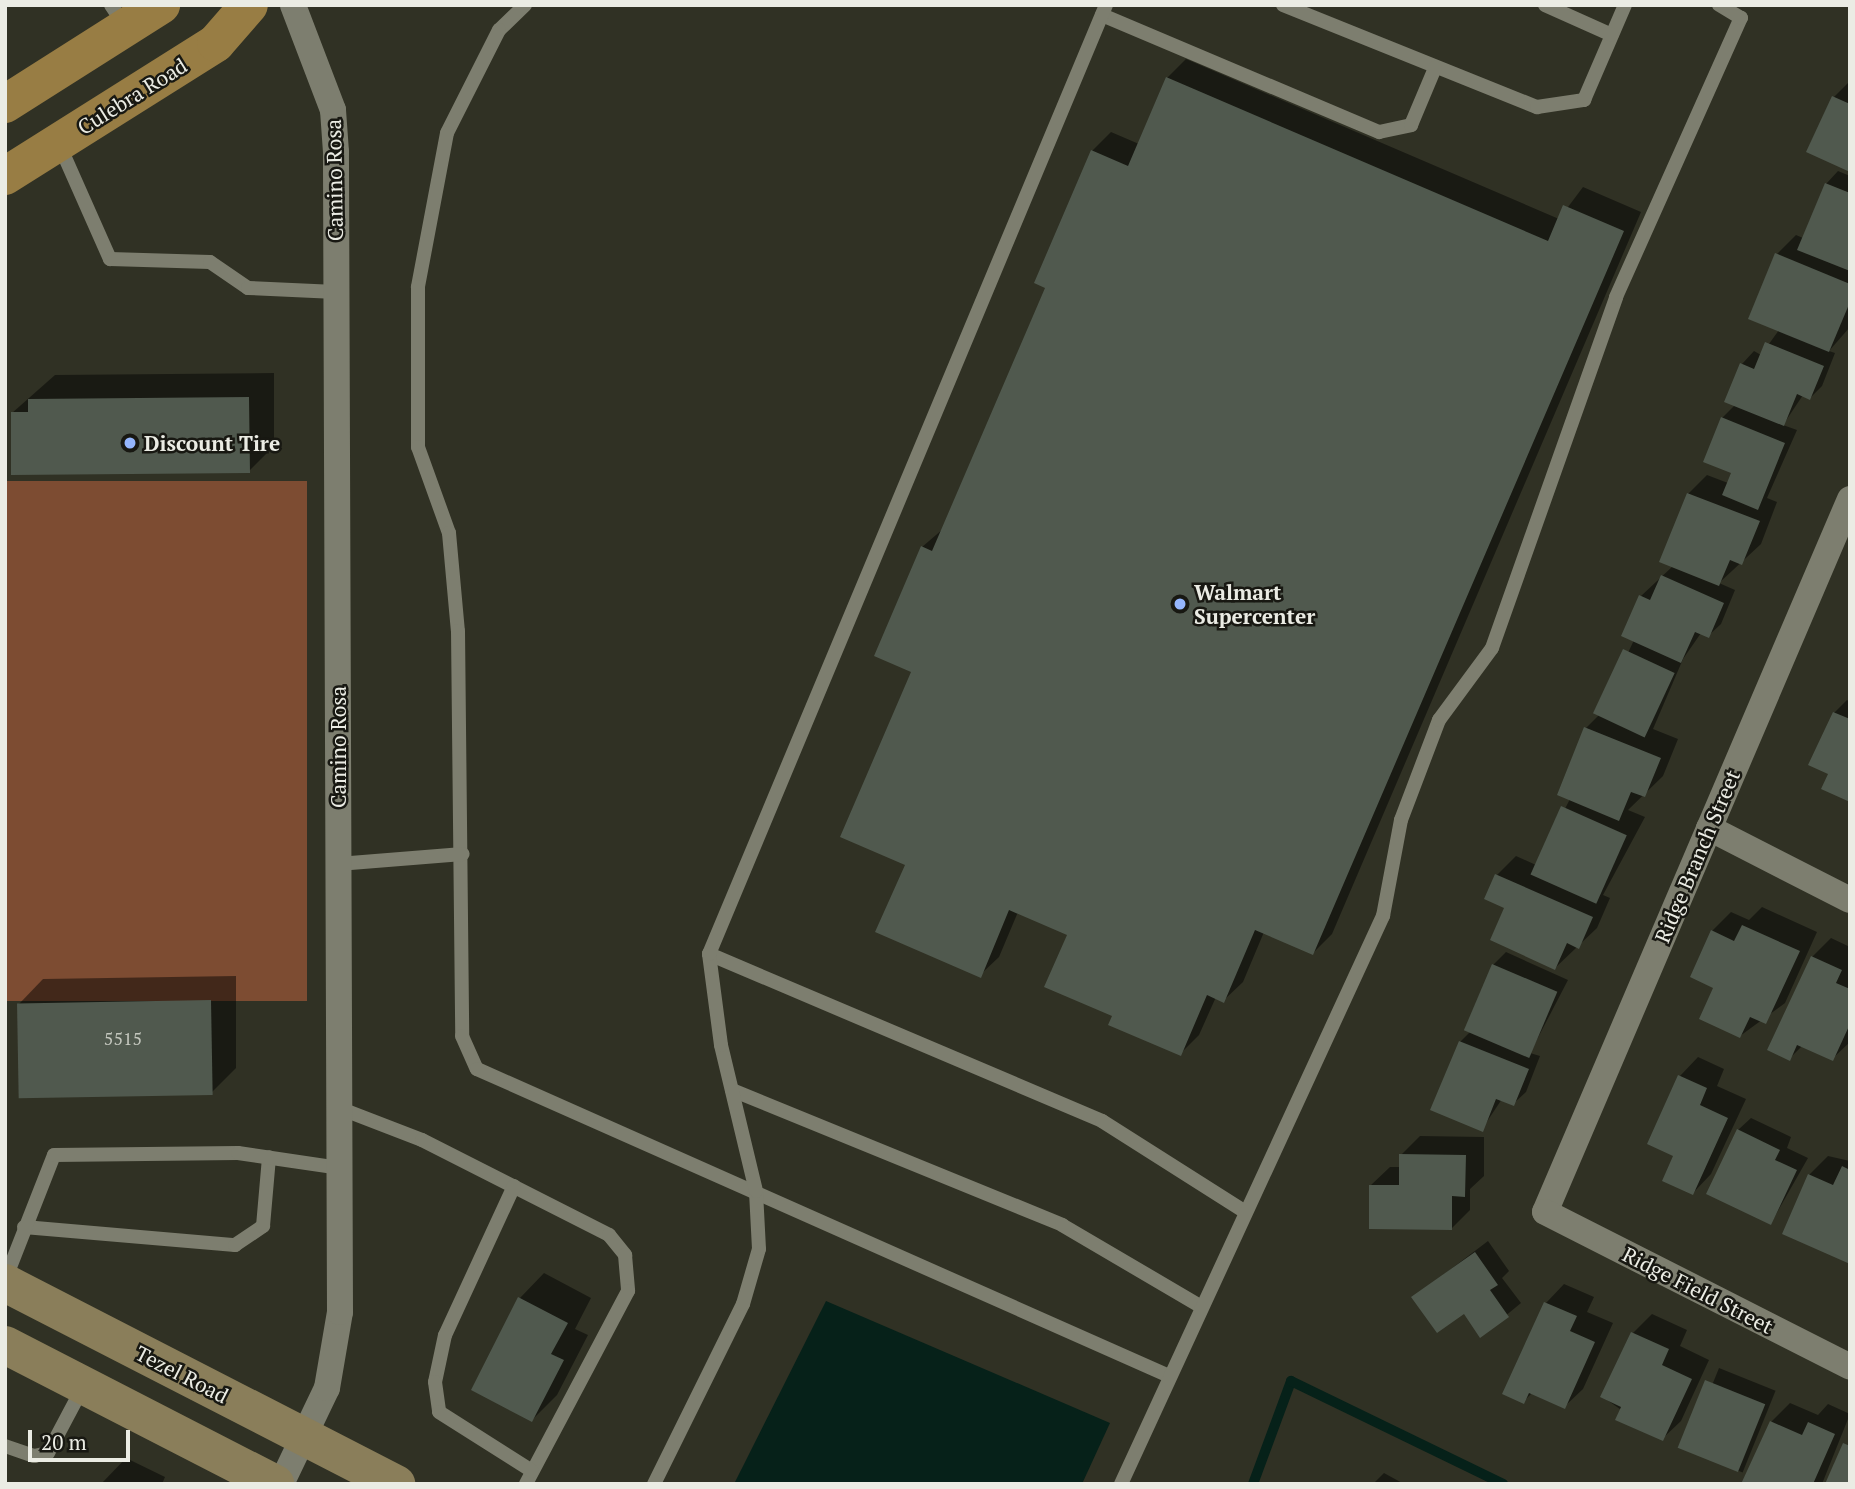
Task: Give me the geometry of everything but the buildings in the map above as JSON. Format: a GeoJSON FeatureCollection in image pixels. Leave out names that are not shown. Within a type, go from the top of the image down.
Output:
{"type":"FeatureCollection","features":[{"type":"Feature","properties":{"kind":"main road"},"geometry":{"type":"LineString","coordinates":[[5,104],[118,16],[161,5]]}},
{"type":"Feature","properties":{"kind":"main road","name":"Culebra Road"},"geometry":{"type":"LineString","coordinates":[[5,176],[216,43],[250,5]]}},
{"type":"Feature","properties":{"kind":"main road","name":"Tezel Road"},"geometry":{"type":"LineString","coordinates":[[5,1282],[396,1484]]}},
{"type":"Feature","properties":{"kind":"main road"},"geometry":{"type":"LineString","coordinates":[[5,1345],[275,1484]]}},
{"type":"Feature","properties":{"kind":"street","name":"Camino Rosa"},"geometry":{"type":"LineString","coordinates":[[281,1484],[304,1437],[338,1346],[340,1168],[333,110],[293,5]]}},
{"type":"Feature","properties":{"kind":"street","name":"Ridge Branch Street"},"geometry":{"type":"LineString","coordinates":[[1545,1212],[1850,499]]}},
{"type":"Feature","properties":{"kind":"street"},"geometry":{"type":"LineString","coordinates":[[1709,828],[1850,900]]}},
{"type":"Feature","properties":{"kind":"street","name":"Ridge Field Street"},"geometry":{"type":"LineString","coordinates":[[1545,1212],[1850,1367]]}},
{"type":"Feature","properties":{"kind":"lane"},"geometry":{"type":"LineString","coordinates":[[525,5],[499,30],[447,133],[418,286],[418,447],[449,533],[463,854],[462,1036],[477,1069],[1167,1375]]}},
{"type":"Feature","properties":{"kind":"lane"},"geometry":{"type":"LineString","coordinates":[[1283,5],[1537,107],[1584,100],[1625,5]]}},
{"type":"Feature","properties":{"kind":"lane"},"geometry":{"type":"LineString","coordinates":[[1545,5],[1612,35]]}},
{"type":"Feature","properties":{"kind":"lane"},"geometry":{"type":"LineString","coordinates":[[1121,1484],[1167,1375],[1383,916],[1401,820],[1439,720],[1492,648],[1616,297],[1741,18],[1719,5]]}},
{"type":"Feature","properties":{"kind":"lane"},"geometry":{"type":"LineString","coordinates":[[654,1484],[743,1304],[759,1249],[756,1191],[732,1090],[709,954],[1104,10],[1379,132],[1411,125],[1435,68]]}},
{"type":"Feature","properties":{"kind":"lane"},"geometry":{"type":"LineString","coordinates":[[58,142],[110,259],[210,262],[248,288],[336,292]]}},
{"type":"Feature","properties":{"kind":"lane"},"geometry":{"type":"LineString","coordinates":[[338,864],[463,854]]}},
{"type":"Feature","properties":{"kind":"lane"},"geometry":{"type":"LineString","coordinates":[[709,954],[1102,1121],[1244,1211]]}},
{"type":"Feature","properties":{"kind":"lane"},"geometry":{"type":"LineString","coordinates":[[732,1090],[1062,1225],[1200,1306]]}},
{"type":"Feature","properties":{"kind":"lane"},"geometry":{"type":"LineString","coordinates":[[339,1108],[422,1140],[513,1186],[609,1235],[625,1255],[628,1291],[529,1478],[439,1412],[435,1382],[445,1335],[513,1186]]}},
{"type":"Feature","properties":{"kind":"lane"},"geometry":{"type":"LineString","coordinates":[[5,1282],[24,1227],[54,1156],[268,1157],[340,1168]]}},
{"type":"Feature","properties":{"kind":"lane"},"geometry":{"type":"LineString","coordinates":[[24,1227],[235,1245],[263,1226],[268,1157]]}},
{"type":"Feature","properties":{"kind":"lane"},"geometry":{"type":"LineString","coordinates":[[5,1446],[34,1456],[48,1453],[83,1385]]}},
{"type":"Feature","properties":{"kind":"shaded area"},"geometry":{"type":"Polygon","coordinates":[[[5,481],[307,481],[307,1001],[5,1001],[5,481]]]}},
{"type":"Feature","properties":{"kind":"shaded area"},"geometry":{"type":"Polygon","coordinates":[[[826,1301],[1110,1423],[1082,1484],[734,1484],[826,1301]]]}},
{"type":"Feature","properties":{"kind":"waterway"},"geometry":{"type":"LineString","coordinates":[[1253,1484],[1291,1381],[1503,1484]]}},
{"type":"Feature","properties":{"kind":"place","name":"Discount Tire"},"geometry":{"type":"Point","coordinates":[130,443]}},
{"type":"Feature","properties":{"kind":"place","name":"Walmart Supercenter"},"geometry":{"type":"Point","coordinates":[1180,604]}}]}
